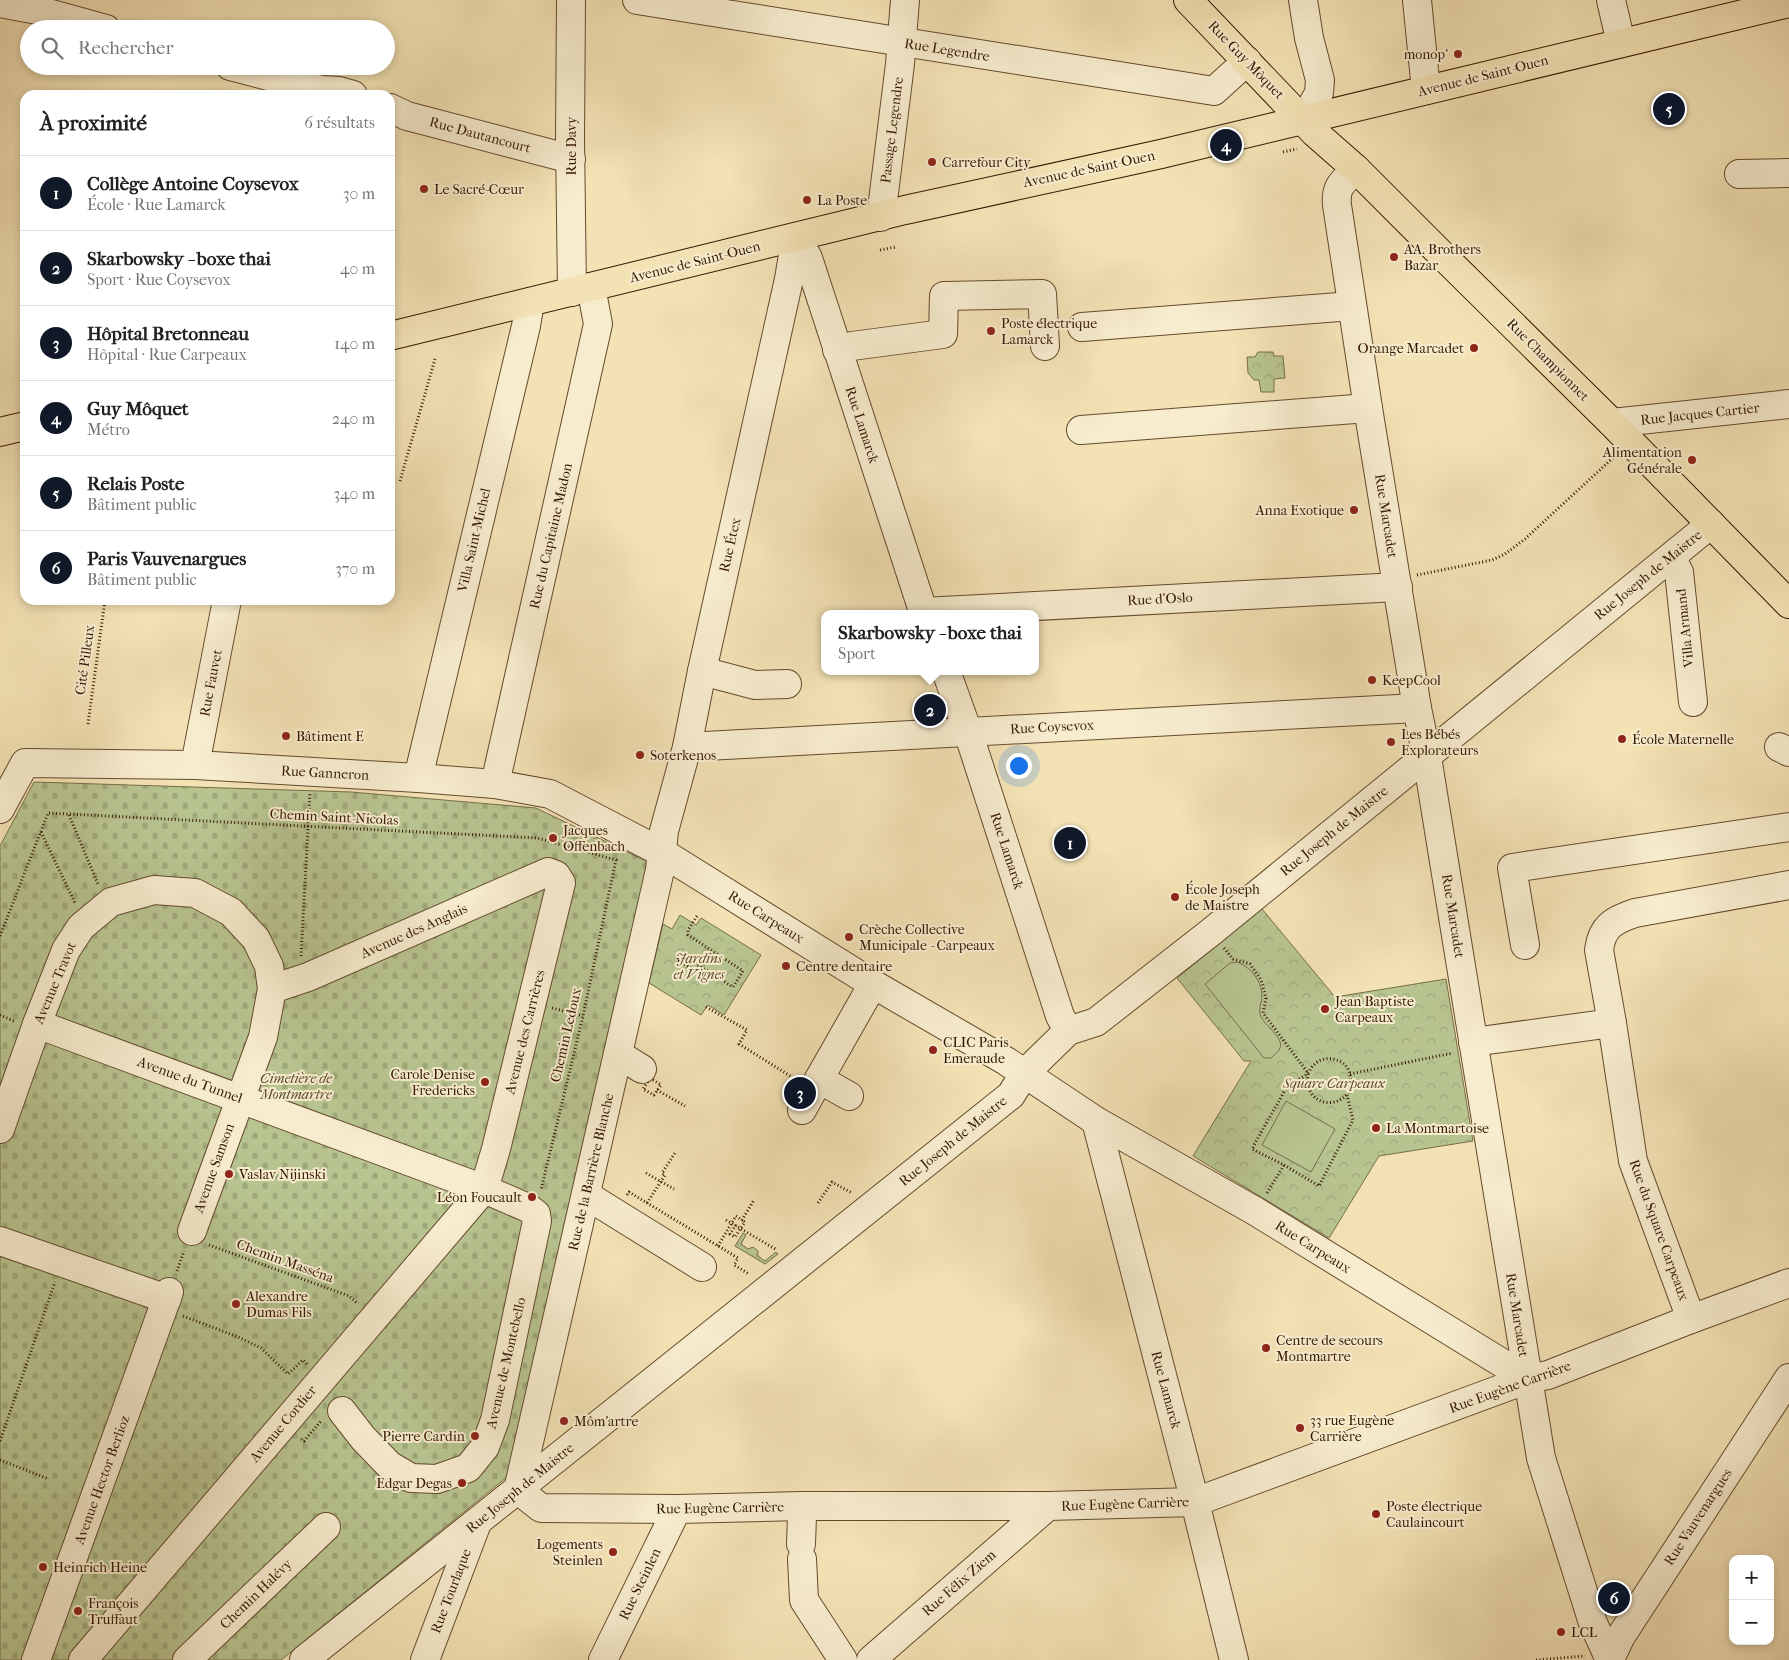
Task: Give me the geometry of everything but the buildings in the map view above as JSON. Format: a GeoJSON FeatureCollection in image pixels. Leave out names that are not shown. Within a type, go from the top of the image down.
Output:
{"type":"FeatureCollection","features":[{"type":"Feature","properties":{"kind":"main road","name":"Rue Guy Môquet"},"geometry":{"type":"LineString","coordinates":[[1188,0],[1304,120]]}},
{"type":"Feature","properties":{"kind":"main road","name":"Avenue de Saint-Ouen"},"geometry":{"type":"LineString","coordinates":[[395,335],[906,210],[1161,154],[1789,3]]}},
{"type":"Feature","properties":{"kind":"main road","name":"Rue Championnet"},"geometry":{"type":"LineString","coordinates":[[1304,120],[1315,133],[1356,169],[1612,423],[1789,604]]}},
{"type":"Feature","properties":{"kind":"main road"},"geometry":{"type":"LineString","coordinates":[[0,432],[20,427]]}},
{"type":"Feature","properties":{"kind":"street","name":"Rue Davy"},"geometry":{"type":"LineString","coordinates":[[572,0],[570,159],[582,290]]}},
{"type":"Feature","properties":{"kind":"street","name":"Rue Legendre"},"geometry":{"type":"LineString","coordinates":[[637,0],[1214,91],[1247,61]]}},
{"type":"Feature","properties":{"kind":"street","name":"Passage Legendre"},"geometry":{"type":"LineString","coordinates":[[882,217],[900,64],[905,0]]}},
{"type":"Feature","properties":{"kind":"street"},"geometry":{"type":"LineString","coordinates":[[1303,0],[1309,38],[1320,80],[1319,93],[1304,120]]}},
{"type":"Feature","properties":{"kind":"street"},"geometry":{"type":"LineString","coordinates":[[1417,0],[1426,90]]}},
{"type":"Feature","properties":{"kind":"street"},"geometry":{"type":"LineString","coordinates":[[1611,0],[1621,43]]}},
{"type":"Feature","properties":{"kind":"street"},"geometry":{"type":"LineString","coordinates":[[0,3],[37,10],[73,20]]}},
{"type":"Feature","properties":{"kind":"street"},"geometry":{"type":"LineString","coordinates":[[262,75],[315,90]]}},
{"type":"Feature","properties":{"kind":"street","name":"Rue Dautancourt"},"geometry":{"type":"LineString","coordinates":[[395,110],[406,116],[570,159]]}},
{"type":"Feature","properties":{"kind":"street","name":"Rue Marcadet"},"geometry":{"type":"LineString","coordinates":[[1356,169],[1338,187],[1336,194],[1352,306],[1368,408],[1406,581],[1417,708],[1427,757],[1541,1458],[1593,1623],[1611,1660]]}},
{"type":"Feature","properties":{"kind":"street"},"geometry":{"type":"LineString","coordinates":[[1739,174],[1789,173]]}},
{"type":"Feature","properties":{"kind":"street","name":"Rue Lamarck"},"geometry":{"type":"LineString","coordinates":[[796,237],[808,258],[923,610]]}},
{"type":"Feature","properties":{"kind":"street","name":"Rue Étex"},"geometry":{"type":"LineString","coordinates":[[662,853],[664,831],[687,747],[702,671],[789,279],[796,237]]}},
{"type":"Feature","properties":{"kind":"street","name":"Rue du Capitaine Madon"},"geometry":{"type":"LineString","coordinates":[[495,784],[598,324],[582,290]]}},
{"type":"Feature","properties":{"kind":"street"},"geometry":{"type":"LineString","coordinates":[[837,350],[852,346],[943,334],[944,296],[1042,294],[1045,346]]}},
{"type":"Feature","properties":{"kind":"street","name":"Villa Saint-Michel"},"geometry":{"type":"LineString","coordinates":[[418,778],[526,326],[530,302]]}},
{"type":"Feature","properties":{"kind":"street"},"geometry":{"type":"LineString","coordinates":[[1082,327],[1352,306]]}},
{"type":"Feature","properties":{"kind":"street","name":"Rue Jacques Cartier"},"geometry":{"type":"LineString","coordinates":[[1612,423],[1789,404]]}},
{"type":"Feature","properties":{"kind":"street"},"geometry":{"type":"LineString","coordinates":[[1081,430],[1368,408]]}},
{"type":"Feature","properties":{"kind":"street","name":"Rue Joseph de Maistre"},"geometry":{"type":"LineString","coordinates":[[304,1660],[1011,1094],[1024,1074],[1068,1031],[1096,1022],[1211,932],[1711,524]]}},
{"type":"Feature","properties":{"kind":"street","name":"Villa Armand"},"geometry":{"type":"LineString","coordinates":[[1671,557],[1679,572],[1693,702]]}},
{"type":"Feature","properties":{"kind":"street","name":"Rue d'Oslo"},"geometry":{"type":"LineString","coordinates":[[969,610],[1406,581]]}},
{"type":"Feature","properties":{"kind":"street","name":"Rue Fauvet"},"geometry":{"type":"LineString","coordinates":[[195,765],[226,605]]}},
{"type":"Feature","properties":{"kind":"street"},"geometry":{"type":"LineString","coordinates":[[702,671],[754,685],[787,684]]}},
{"type":"Feature","properties":{"kind":"street","name":"Rue Lamarck"},"geometry":{"type":"LineString","coordinates":[[947,675],[968,732],[1060,1016],[1068,1031]]}},
{"type":"Feature","properties":{"kind":"street","name":"Rue Coysevox"},"geometry":{"type":"LineString","coordinates":[[687,747],[1417,708]]}},
{"type":"Feature","properties":{"kind":"street","name":"Rue Ganneron"},"geometry":{"type":"LineString","coordinates":[[0,809],[25,763],[195,765],[418,778],[495,784],[550,794],[662,853]]}},
{"type":"Feature","properties":{"kind":"street"},"geometry":{"type":"LineString","coordinates":[[1525,945],[1512,868],[1789,827]]}},
{"type":"Feature","properties":{"kind":"street","name":"Rue Carpeaux"},"geometry":{"type":"LineString","coordinates":[[662,853],[873,984],[1006,1061],[1096,1121],[1213,1187],[1528,1379]]}},
{"type":"Feature","properties":{"kind":"street","name":"Rue de la Barrière Blanche"},"geometry":{"type":"LineString","coordinates":[[518,1490],[660,870],[662,853]]}},
{"type":"Feature","properties":{"kind":"street","name":"Avenue des Anglais"},"geometry":{"type":"LineString","coordinates":[[272,989],[308,977],[548,872],[556,875]]}},
{"type":"Feature","properties":{"kind":"street","name":"Avenue des Carrières"},"geometry":{"type":"LineString","coordinates":[[484,1189],[501,1131],[561,884],[556,875]]}},
{"type":"Feature","properties":{"kind":"street","name":"Rue du Square Carpeaux"},"geometry":{"type":"LineString","coordinates":[[1691,1319],[1633,1161],[1603,964],[1599,950],[1600,943],[1608,926],[1618,919],[1635,913],[1789,885]]}},
{"type":"Feature","properties":{"kind":"street","name":"Avenue Travot"},"geometry":{"type":"LineString","coordinates":[[0,1129],[37,1024],[66,950],[85,924],[111,902],[154,890],[195,893]]}},
{"type":"Feature","properties":{"kind":"street","name":"Avenue Samson"},"geometry":{"type":"LineString","coordinates":[[192,1230],[263,1037],[272,989],[269,966],[256,939],[231,912],[195,893]]}},
{"type":"Feature","properties":{"kind":"street"},"geometry":{"type":"LineString","coordinates":[[802,1110],[808,1080],[873,984]]}},
{"type":"Feature","properties":{"kind":"street"},"geometry":{"type":"LineString","coordinates":[[1474,1045],[1612,1023]]}},
{"type":"Feature","properties":{"kind":"street","name":"Avenue du Tunnel"},"geometry":{"type":"LineString","coordinates":[[37,1024],[484,1189]]}},
{"type":"Feature","properties":{"kind":"street"},"geometry":{"type":"LineString","coordinates":[[618,1054],[650,1079]]}},
{"type":"Feature","properties":{"kind":"street"},"geometry":{"type":"LineString","coordinates":[[808,1080],[849,1096]]}},
{"type":"Feature","properties":{"kind":"street","name":"Rue Lamarck"},"geometry":{"type":"LineString","coordinates":[[1096,1121],[1234,1660]]}},
{"type":"Feature","properties":{"kind":"street"},"geometry":{"type":"LineString","coordinates":[[484,1189],[528,1208],[536,1214]]}},
{"type":"Feature","properties":{"kind":"street","name":"Avenue Cordier"},"geometry":{"type":"LineString","coordinates":[[83,1660],[484,1189]]}},
{"type":"Feature","properties":{"kind":"street"},"geometry":{"type":"LineString","coordinates":[[586,1195],[702,1267]]}},
{"type":"Feature","properties":{"kind":"street","name":"Avenue de Montebello"},"geometry":{"type":"LineString","coordinates":[[342,1411],[363,1438],[389,1465],[411,1478],[437,1479],[468,1468],[485,1447],[494,1420],[537,1221],[536,1214]]}},
{"type":"Feature","properties":{"kind":"street"},"geometry":{"type":"LineString","coordinates":[[0,1241],[167,1300]]}},
{"type":"Feature","properties":{"kind":"street","name":"Rue Eugène Carrière"},"geometry":{"type":"LineString","coordinates":[[518,1490],[541,1508],[676,1509],[802,1506],[1048,1506],[1195,1502],[1528,1379],[1548,1375],[1789,1283]]}},
{"type":"Feature","properties":{"kind":"street","name":"Avenue Hector Berlioz"},"geometry":{"type":"LineString","coordinates":[[36,1660],[167,1300]]}},
{"type":"Feature","properties":{"kind":"street","name":"Rue Vauvenargues"},"geometry":{"type":"LineString","coordinates":[[1611,1660],[1621,1636],[1789,1378]]}},
{"type":"Feature","properties":{"kind":"street","name":"Rue Félix Ziem"},"geometry":{"type":"LineString","coordinates":[[871,1660],[1048,1506]]}},
{"type":"Feature","properties":{"kind":"street","name":"Rue Steinlen"},"geometry":{"type":"LineString","coordinates":[[603,1660],[676,1509]]}},
{"type":"Feature","properties":{"kind":"street"},"geometry":{"type":"LineString","coordinates":[[802,1516],[801,1552],[804,1600],[843,1660]]}},
{"type":"Feature","properties":{"kind":"street","name":"Rue Tourlaque"},"geometry":{"type":"LineString","coordinates":[[425,1660],[478,1522]]}},
{"type":"Feature","properties":{"kind":"street","name":"Chemin Halévy"},"geometry":{"type":"LineString","coordinates":[[187,1660],[326,1527]]}},
{"type":"Feature","properties":{"kind":"path"},"geometry":{"type":"LineString","coordinates":[[1283,152],[1297,149]]}},
{"type":"Feature","properties":{"kind":"path"},"geometry":{"type":"LineString","coordinates":[[880,250],[896,247]]}},
{"type":"Feature","properties":{"kind":"path"},"geometry":{"type":"LineString","coordinates":[[400,480],[435,360]]}},
{"type":"Feature","properties":{"kind":"path"},"geometry":{"type":"LineString","coordinates":[[1406,581],[1492,560],[1505,554],[1525,539],[1607,464]]}},
{"type":"Feature","properties":{"kind":"path","name":"Cité Pilleux"},"geometry":{"type":"LineString","coordinates":[[88,724],[104,605]]}},
{"type":"Feature","properties":{"kind":"path"},"geometry":{"type":"LineString","coordinates":[[308,977],[300,958],[310,791]]}},
{"type":"Feature","properties":{"kind":"path","name":"Chemin Saint-Nicolas"},"geometry":{"type":"LineString","coordinates":[[41,832],[48,813],[537,838],[616,860]]}},
{"type":"Feature","properties":{"kind":"path"},"geometry":{"type":"LineString","coordinates":[[69,815],[107,906]]}},
{"type":"Feature","properties":{"kind":"path"},"geometry":{"type":"LineString","coordinates":[[41,832],[85,924]]}},
{"type":"Feature","properties":{"kind":"path"},"geometry":{"type":"LineString","coordinates":[[0,936],[41,832]]}},
{"type":"Feature","properties":{"kind":"path","name":"Chemin Ledoux"},"geometry":{"type":"LineString","coordinates":[[536,1214],[583,1016],[616,860]]}},
{"type":"Feature","properties":{"kind":"path"},"geometry":{"type":"LineString","coordinates":[[697,916],[688,930],[688,935],[743,970],[733,987],[681,955],[677,960],[699,973]]}},
{"type":"Feature","properties":{"kind":"path"},"geometry":{"type":"LineString","coordinates":[[1224,947],[1233,959],[1250,964],[1262,980],[1266,998],[1263,1013],[1308,1073],[1309,1091],[1315,1098],[1323,1102],[1333,1103],[1340,1100],[1347,1095],[1351,1087],[1350,1074],[1344,1064],[1337,1060],[1328,1058],[1320,1060],[1313,1065],[1308,1073],[1287,1087],[1252,1150],[1284,1165],[1319,1186],[1353,1120],[1347,1095]]}},
{"type":"Feature","properties":{"kind":"path"},"geometry":{"type":"LineString","coordinates":[[702,968],[712,951]]}},
{"type":"Feature","properties":{"kind":"path"},"geometry":{"type":"LineString","coordinates":[[706,1007],[747,1030],[739,1044],[808,1080]]}},
{"type":"Feature","properties":{"kind":"path"},"geometry":{"type":"LineString","coordinates":[[557,1009],[583,1016]]}},
{"type":"Feature","properties":{"kind":"path"},"geometry":{"type":"LineString","coordinates":[[1350,1074],[1474,1045]]}},
{"type":"Feature","properties":{"kind":"path"},"geometry":{"type":"LineString","coordinates":[[650,1079],[685,1106]]}},
{"type":"Feature","properties":{"kind":"path"},"geometry":{"type":"LineString","coordinates":[[647,1203],[665,1175],[662,1173],[675,1153]]}},
{"type":"Feature","properties":{"kind":"path"},"geometry":{"type":"LineString","coordinates":[[1264,1198],[1284,1165]]}},
{"type":"Feature","properties":{"kind":"path"},"geometry":{"type":"LineString","coordinates":[[646,1173],[674,1189]]}},
{"type":"Feature","properties":{"kind":"path"},"geometry":{"type":"LineString","coordinates":[[818,1203],[832,1182],[856,1195]]}},
{"type":"Feature","properties":{"kind":"path"},"geometry":{"type":"LineString","coordinates":[[626,1198],[629,1192],[738,1258],[734,1265],[749,1274]]}},
{"type":"Feature","properties":{"kind":"path"},"geometry":{"type":"LineString","coordinates":[[742,1220],[754,1200]]}},
{"type":"Feature","properties":{"kind":"path"},"geometry":{"type":"LineString","coordinates":[[718,1246],[736,1216],[745,1222],[735,1237],[730,1234],[736,1225]]}},
{"type":"Feature","properties":{"kind":"path"},"geometry":{"type":"LineString","coordinates":[[726,1220],[777,1250]]}},
{"type":"Feature","properties":{"kind":"path","name":"Avenue Samson"},"geometry":{"type":"LineString","coordinates":[[167,1300],[192,1230]]}},
{"type":"Feature","properties":{"kind":"path","name":"Chemin Masséna"},"geometry":{"type":"LineString","coordinates":[[192,1230],[200,1234],[199,1241],[349,1296],[373,1318]]}},
{"type":"Feature","properties":{"kind":"path"},"geometry":{"type":"LineString","coordinates":[[0,1441],[61,1263]]}},
{"type":"Feature","properties":{"kind":"path"},"geometry":{"type":"LineString","coordinates":[[167,1300],[261,1348],[288,1374],[303,1360]]}},
{"type":"Feature","properties":{"kind":"path"},"geometry":{"type":"LineString","coordinates":[[0,1460],[49,1479]]}},
{"type":"Feature","properties":{"kind":"path"},"geometry":{"type":"LineString","coordinates":[[1536,1660],[1588,1656],[1611,1660]]}},
{"type":"Feature","properties":{"kind":"green space"},"geometry":{"type":"Polygon","coordinates":[[[1258,352],[1273,352],[1274,356],[1283,356],[1285,378],[1274,379],[1274,392],[1261,392],[1259,380],[1254,380],[1248,373],[1247,357],[1255,357],[1258,352]]]}},
{"type":"Feature","properties":{"kind":"green space","name":"Cimetière de Montmartre"},"geometry":{"type":"Polygon","coordinates":[[[34,782],[351,792],[536,808],[648,862],[512,1473],[281,1660],[0,1660],[0,846],[34,782]]]}},
{"type":"Feature","properties":{"kind":"green space","name":"Square Carpeaux"},"geometry":{"type":"Polygon","coordinates":[[[1262,909],[1335,997],[1446,979],[1473,1141],[1379,1156],[1329,1238],[1193,1156],[1251,1061],[1244,1061],[1177,978],[1262,909]]]}},
{"type":"Feature","properties":{"kind":"green space","name":"Jardins et Vignes"},"geometry":{"type":"Polygon","coordinates":[[[680,915],[696,925],[701,918],[761,955],[724,1015],[708,1005],[701,1015],[649,983],[663,924],[672,929],[680,915]]]}},
{"type":"Feature","properties":{"kind":"green space"},"geometry":{"type":"Polygon","coordinates":[[[1237,962],[1252,972],[1258,981],[1262,992],[1260,1014],[1280,1041],[1279,1050],[1271,1058],[1264,1058],[1205,984],[1230,963],[1237,962]]]}},
{"type":"Feature","properties":{"kind":"green space"},"geometry":{"type":"Polygon","coordinates":[[[1286,1101],[1335,1129],[1311,1172],[1262,1145],[1286,1101]]]}},
{"type":"Feature","properties":{"kind":"green space"},"geometry":{"type":"Polygon","coordinates":[[[743,1233],[746,1235],[741,1244],[748,1249],[753,1247],[758,1251],[758,1256],[765,1261],[776,1252],[778,1254],[765,1264],[735,1246],[743,1233]]]}},
{"type":"Feature","properties":{"kind":"place","name":"monop'"},"geometry":{"type":"Point","coordinates":[1458,54]}},
{"type":"Feature","properties":{"kind":"place","name":"Relais Poste"},"geometry":{"type":"Point","coordinates":[1669,109]}},
{"type":"Feature","properties":{"kind":"place","name":"Guy Môquet"},"geometry":{"type":"Point","coordinates":[1226,145]}},
{"type":"Feature","properties":{"kind":"place","name":"Carrefour City"},"geometry":{"type":"Point","coordinates":[932,162]}},
{"type":"Feature","properties":{"kind":"place","name":"Le Sacré-Cœur"},"geometry":{"type":"Point","coordinates":[424,189]}},
{"type":"Feature","properties":{"kind":"place","name":"La Poste"},"geometry":{"type":"Point","coordinates":[807,200]}},
{"type":"Feature","properties":{"kind":"place","name":"AA. Brothers Bazar"},"geometry":{"type":"Point","coordinates":[1394,257]}},
{"type":"Feature","properties":{"kind":"place","name":"Poste électrique Lamarck"},"geometry":{"type":"Point","coordinates":[991,331]}},
{"type":"Feature","properties":{"kind":"place","name":"Orange Marcadet"},"geometry":{"type":"Point","coordinates":[1474,348]}},
{"type":"Feature","properties":{"kind":"place","name":"Alimentation Générale"},"geometry":{"type":"Point","coordinates":[1692,460]}},
{"type":"Feature","properties":{"kind":"place","name":"Anna Exotique"},"geometry":{"type":"Point","coordinates":[1354,510]}},
{"type":"Feature","properties":{"kind":"place","name":"KeepCool"},"geometry":{"type":"Point","coordinates":[1372,680]}},
{"type":"Feature","properties":{"kind":"place","name":"Skarbowsky - boxe thai"},"geometry":{"type":"Point","coordinates":[930,710]}},
{"type":"Feature","properties":{"kind":"place","name":"Bâtiment E"},"geometry":{"type":"Point","coordinates":[286,736]}},
{"type":"Feature","properties":{"kind":"place","name":"École Maternelle"},"geometry":{"type":"Point","coordinates":[1622,739]}},
{"type":"Feature","properties":{"kind":"place","name":"Les Bébés Explorateurs"},"geometry":{"type":"Point","coordinates":[1391,742]}},
{"type":"Feature","properties":{"kind":"place","name":"Soterkenos"},"geometry":{"type":"Point","coordinates":[640,755]}},
{"type":"Feature","properties":{"kind":"place","name":"Jacques Offenbach"},"geometry":{"type":"Point","coordinates":[553,838]}},
{"type":"Feature","properties":{"kind":"place","name":"Collège Antoine Coysevox"},"geometry":{"type":"Point","coordinates":[1070,843]}},
{"type":"Feature","properties":{"kind":"place","name":"École Joseph de Maistre"},"geometry":{"type":"Point","coordinates":[1175,897]}},
{"type":"Feature","properties":{"kind":"place","name":"Crèche Collective Municipale - Carpeaux"},"geometry":{"type":"Point","coordinates":[849,937]}},
{"type":"Feature","properties":{"kind":"place","name":"Centre dentaire"},"geometry":{"type":"Point","coordinates":[786,966]}},
{"type":"Feature","properties":{"kind":"place","name":"Jean Baptiste Carpeaux"},"geometry":{"type":"Point","coordinates":[1325,1009]}},
{"type":"Feature","properties":{"kind":"place","name":"CLIC Paris Emeraude"},"geometry":{"type":"Point","coordinates":[933,1050]}},
{"type":"Feature","properties":{"kind":"place","name":"Carole Denise Fredericks"},"geometry":{"type":"Point","coordinates":[485,1082]}},
{"type":"Feature","properties":{"kind":"place","name":"Hôpital Bretonneau"},"geometry":{"type":"Point","coordinates":[800,1093]}},
{"type":"Feature","properties":{"kind":"place","name":"La Montmartoise"},"geometry":{"type":"Point","coordinates":[1376,1128]}},
{"type":"Feature","properties":{"kind":"place","name":"Vaslav Nijinski"},"geometry":{"type":"Point","coordinates":[229,1174]}},
{"type":"Feature","properties":{"kind":"place","name":"Léon Foucault"},"geometry":{"type":"Point","coordinates":[532,1197]}},
{"type":"Feature","properties":{"kind":"place","name":"Alexandre Dumas Fils"},"geometry":{"type":"Point","coordinates":[236,1304]}},
{"type":"Feature","properties":{"kind":"place","name":"Centre de secours Montmartre"},"geometry":{"type":"Point","coordinates":[1266,1348]}},
{"type":"Feature","properties":{"kind":"place","name":"Môm'artre"},"geometry":{"type":"Point","coordinates":[564,1421]}},
{"type":"Feature","properties":{"kind":"place","name":"33 rue Eugène Carrière"},"geometry":{"type":"Point","coordinates":[1300,1428]}},
{"type":"Feature","properties":{"kind":"place","name":"Pierre Cardin"},"geometry":{"type":"Point","coordinates":[475,1436]}},
{"type":"Feature","properties":{"kind":"place","name":"Edgar Degas"},"geometry":{"type":"Point","coordinates":[462,1483]}},
{"type":"Feature","properties":{"kind":"place","name":"Poste électrique Caulaincourt"},"geometry":{"type":"Point","coordinates":[1376,1514]}},
{"type":"Feature","properties":{"kind":"place","name":"Logements Steinlen"},"geometry":{"type":"Point","coordinates":[613,1552]}},
{"type":"Feature","properties":{"kind":"place","name":"Heinrich Heine"},"geometry":{"type":"Point","coordinates":[43,1567]}},
{"type":"Feature","properties":{"kind":"place","name":"Paris Vauvenargues"},"geometry":{"type":"Point","coordinates":[1614,1598]}},
{"type":"Feature","properties":{"kind":"place","name":"François Truffaut"},"geometry":{"type":"Point","coordinates":[78,1611]}},
{"type":"Feature","properties":{"kind":"place","name":"LCL"},"geometry":{"type":"Point","coordinates":[1561,1632]}}]}
